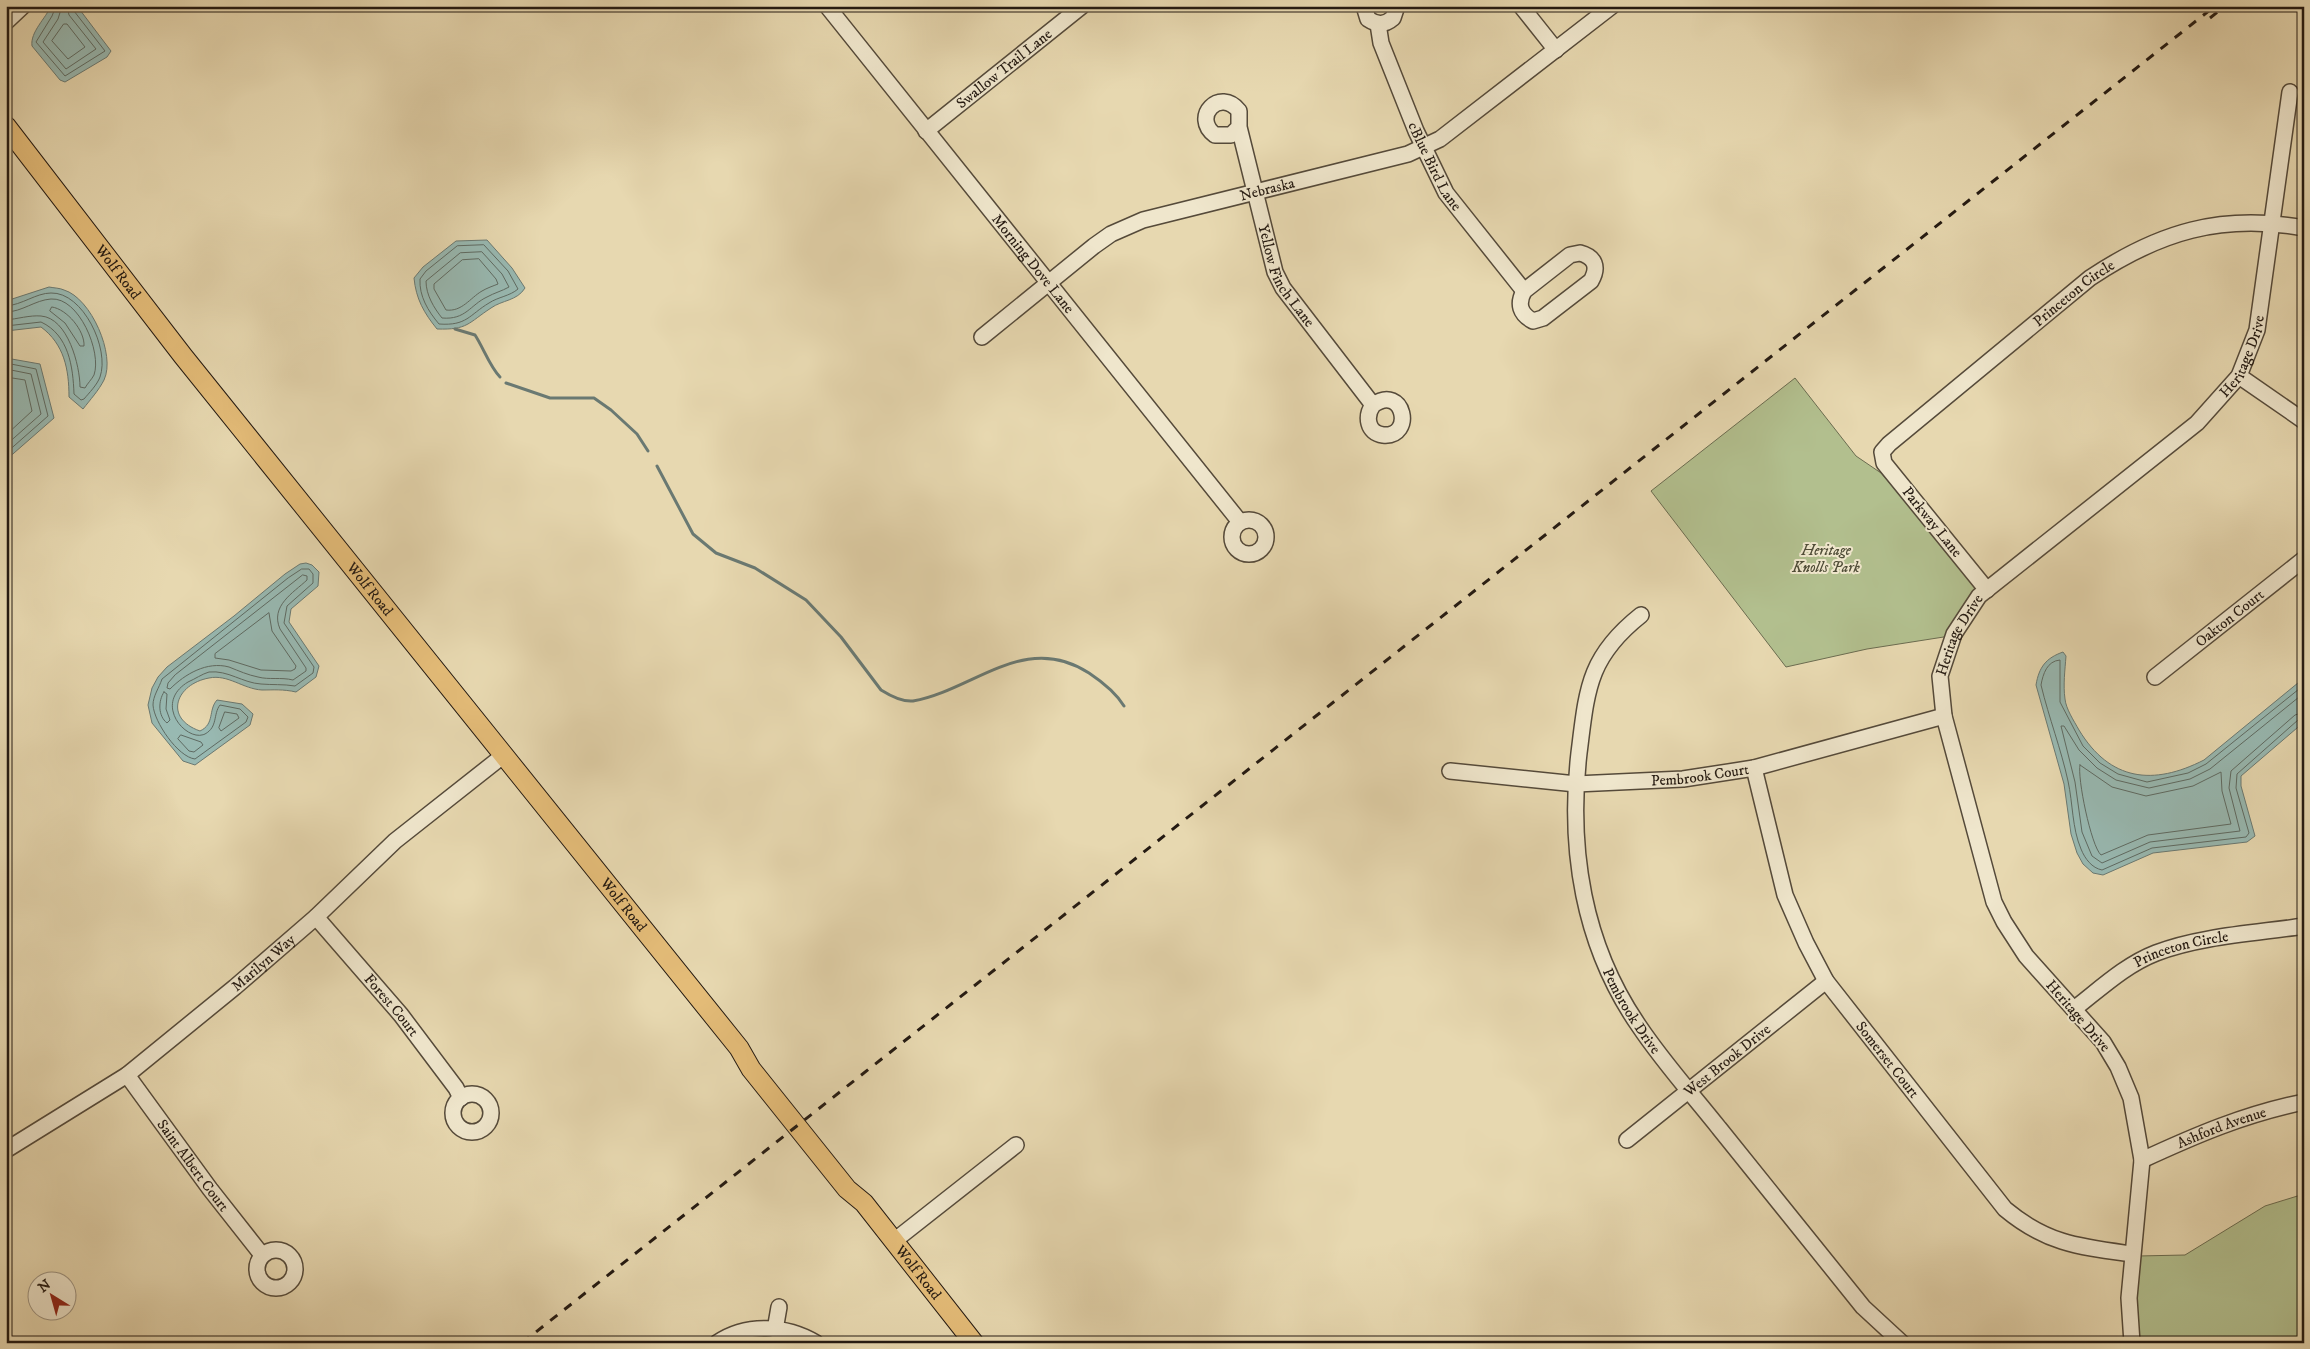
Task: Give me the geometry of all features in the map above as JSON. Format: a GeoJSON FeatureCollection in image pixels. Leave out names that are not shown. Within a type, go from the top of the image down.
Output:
{"type":"FeatureCollection","features":[{"type":"Feature","properties":{"kind":"main road","name":"Wolf Road"},"geometry":{"type":"LineString","coordinates":[[6,126],[188,362],[739,1048],[758,1063],[808,1125],[854,1183],[864,1203],[974,1343]]}},
{"type":"Feature","properties":{"kind":"street"},"geometry":{"type":"LineString","coordinates":[[6,22],[23,6]]}},
{"type":"Feature","properties":{"kind":"street","name":"Morning Dove Lane"},"geometry":{"type":"LineString","coordinates":[[827,6],[1240,522]]}},
{"type":"Feature","properties":{"kind":"street","name":"Swallow Trail Lane"},"geometry":{"type":"LineString","coordinates":[[926,131],[1082,6]]}},
{"type":"Feature","properties":{"kind":"street","name":"cBlue Bird Lane"},"geometry":{"type":"LineString","coordinates":[[1364,6],[1368,19],[1378,24],[1381,43],[1424,147],[1446,193],[1456,208],[1524,291]]}},
{"type":"Feature","properties":{"kind":"street"},"geometry":{"type":"LineString","coordinates":[[1378,24],[1384,24],[1393,18],[1397,6]]}},
{"type":"Feature","properties":{"kind":"street"},"geometry":{"type":"LineString","coordinates":[[1521,6],[1556,50]]}},
{"type":"Feature","properties":{"kind":"street","name":"Nebraska"},"geometry":{"type":"LineString","coordinates":[[982,336],[1111,234],[1143,220],[1408,154],[1440,139],[1612,6]]}},
{"type":"Feature","properties":{"kind":"street","name":"Heritage Drive"},"geometry":{"type":"LineString","coordinates":[[2132,1343],[2129,1298],[2142,1160],[2134,1112],[2122,1076],[2103,1042],[2022,952],[1994,902],[1944,716],[1940,676],[1954,634],[1979,596],[2197,423],[2239,376],[2258,330],[2271,222],[2290,92]]}},
{"type":"Feature","properties":{"kind":"street","name":"Yellow Finch Lane"},"geometry":{"type":"LineString","coordinates":[[1239,127],[1270,255],[1283,288],[1373,405]]}},
{"type":"Feature","properties":{"kind":"street","name":"Princeton Circle"},"geometry":{"type":"LineString","coordinates":[[1882,452],[2090,278],[2119,259],[2162,238],[2239,222],[2271,222],[2304,228]]}},
{"type":"Feature","properties":{"kind":"street"},"geometry":{"type":"LineString","coordinates":[[1580,253],[1589,255],[1595,263],[1596,272],[1591,280],[1543,318],[1533,321],[1526,317],[1520,308],[1520,299],[1524,291],[1570,255],[1580,253]]}},
{"type":"Feature","properties":{"kind":"street"},"geometry":{"type":"LineString","coordinates":[[2239,376],[2304,422]]}},
{"type":"Feature","properties":{"kind":"street","name":"Parkway Lane"},"geometry":{"type":"LineString","coordinates":[[1882,452],[1884,463],[1986,590]]}},
{"type":"Feature","properties":{"kind":"street","name":"Oakton Court"},"geometry":{"type":"LineString","coordinates":[[2155,677],[2304,558]]}},
{"type":"Feature","properties":{"kind":"street","name":"Pembrook Drive"},"geometry":{"type":"LineString","coordinates":[[1641,615],[1620,632],[1601,658],[1586,692],[1576,784],[1575,837],[1578,867],[1589,918],[1601,956],[1638,1025],[1863,1307],[1902,1343]]}},
{"type":"Feature","properties":{"kind":"street","name":"Pembrook Court"},"geometry":{"type":"LineString","coordinates":[[1450,771],[1576,784],[1683,779],[1754,768],[1944,716]]}},
{"type":"Feature","properties":{"kind":"street","name":"Marilyn Way"},"geometry":{"type":"LineString","coordinates":[[6,1150],[127,1075],[236,987],[316,917],[395,841],[504,755]]}},
{"type":"Feature","properties":{"kind":"street","name":"Somerset Court"},"geometry":{"type":"LineString","coordinates":[[1754,768],[1784,895],[1826,981],[1870,1040],[2005,1209],[2034,1230],[2076,1247],[2132,1254]]}},
{"type":"Feature","properties":{"kind":"street","name":"Forest Court"},"geometry":{"type":"LineString","coordinates":[[316,917],[401,1014],[456,1088],[461,1098]]}},
{"type":"Feature","properties":{"kind":"street","name":"Princeton Circle"},"geometry":{"type":"LineString","coordinates":[[2074,1009],[2121,971],[2156,953],[2202,941],[2304,926]]}},
{"type":"Feature","properties":{"kind":"street","name":"West Brook Drive"},"geometry":{"type":"LineString","coordinates":[[1627,1140],[1826,981]]}},
{"type":"Feature","properties":{"kind":"street","name":"Saint Albert Court"},"geometry":{"type":"LineString","coordinates":[[127,1075],[210,1189],[262,1256]]}},
{"type":"Feature","properties":{"kind":"street","name":"Ashford Avenue"},"geometry":{"type":"LineString","coordinates":[[2142,1160],[2230,1121],[2272,1108],[2304,1102]]}},
{"type":"Feature","properties":{"kind":"street"},"geometry":{"type":"LineString","coordinates":[[894,1241],[1016,1145]]}},
{"type":"Feature","properties":{"kind":"street"},"geometry":{"type":"LineString","coordinates":[[775,1330],[779,1308]]}},
{"type":"Feature","properties":{"kind":"street"},"geometry":{"type":"LineString","coordinates":[[717,1343],[751,1329],[794,1333],[816,1343]]}},
{"type":"Feature","properties":{"kind":"green space","name":"Heritage Knolls Park"},"geometry":{"type":"Polygon","coordinates":[[[1795,378],[1856,456],[1881,473],[1984,589],[1950,636],[1867,649],[1786,667],[1651,491],[1795,378]]]}},
{"type":"Feature","properties":{"kind":"green space"},"geometry":{"type":"Polygon","coordinates":[[[2304,1194],[2304,1343],[2140,1343],[2135,1303],[2138,1256],[2185,1255],[2265,1206],[2304,1194]]]}},
{"type":"Feature","properties":{"kind":"water"},"geometry":{"type":"Polygon","coordinates":[[[51,6],[77,6],[111,51],[107,57],[65,82],[60,80],[32,46],[33,36],[51,6]]]}},
{"type":"Feature","properties":{"kind":"water"},"geometry":{"type":"Polygon","coordinates":[[[487,240],[512,268],[525,288],[514,298],[495,305],[462,327],[437,329],[421,305],[414,278],[423,267],[456,241],[487,240]]]}},
{"type":"Feature","properties":{"kind":"water"},"geometry":{"type":"Polygon","coordinates":[[[49,287],[59,288],[74,295],[83,304],[92,315],[104,343],[107,369],[104,380],[83,409],[69,397],[68,377],[64,358],[49,334],[41,327],[6,331],[6,301],[49,287]]]}},
{"type":"Feature","properties":{"kind":"water"},"geometry":{"type":"Polygon","coordinates":[[[6,358],[40,364],[54,418],[6,460],[6,358]]]}},
{"type":"Feature","properties":{"kind":"water"},"geometry":{"type":"Polygon","coordinates":[[[300,564],[312,565],[319,572],[318,586],[291,609],[289,622],[319,666],[316,677],[296,692],[255,689],[216,677],[198,681],[188,687],[178,702],[178,710],[181,718],[188,725],[200,731],[208,725],[217,700],[242,704],[253,714],[250,725],[195,765],[183,761],[152,723],[148,705],[152,688],[158,677],[167,667],[285,574],[300,564]]]}},
{"type":"Feature","properties":{"kind":"water"},"geometry":{"type":"Polygon","coordinates":[[[2063,652],[2066,656],[2064,694],[2070,715],[2091,747],[2104,760],[2119,769],[2134,774],[2167,773],[2204,760],[2304,678],[2304,722],[2241,776],[2241,786],[2255,836],[2247,842],[2153,853],[2103,875],[2093,873],[2083,864],[2071,834],[2064,784],[2036,685],[2044,664],[2052,657],[2063,652]]]}},
{"type":"Feature","properties":{"kind":"waterway"},"geometry":{"type":"LineString","coordinates":[[455,329],[475,335],[500,377]]}},
{"type":"Feature","properties":{"kind":"waterway"},"geometry":{"type":"LineString","coordinates":[[506,383],[550,398],[594,398],[611,410],[637,434],[648,451]]}},
{"type":"Feature","properties":{"kind":"waterway"},"geometry":{"type":"LineString","coordinates":[[657,466],[693,534],[716,553],[755,568],[806,600],[841,637],[881,690],[888,694],[913,701],[935,695],[1000,667],[1021,661],[1043,658],[1066,662],[1089,673],[1117,696],[1124,706]]}},
{"type":"Feature","properties":{"kind":"railway"},"geometry":{"type":"LineString","coordinates":[[522,1343],[2215,6]]}},
{"type":"Feature","properties":{"kind":"railway"},"geometry":{"type":"LineString","coordinates":[[2210,18],[2225,6]]}}]}
